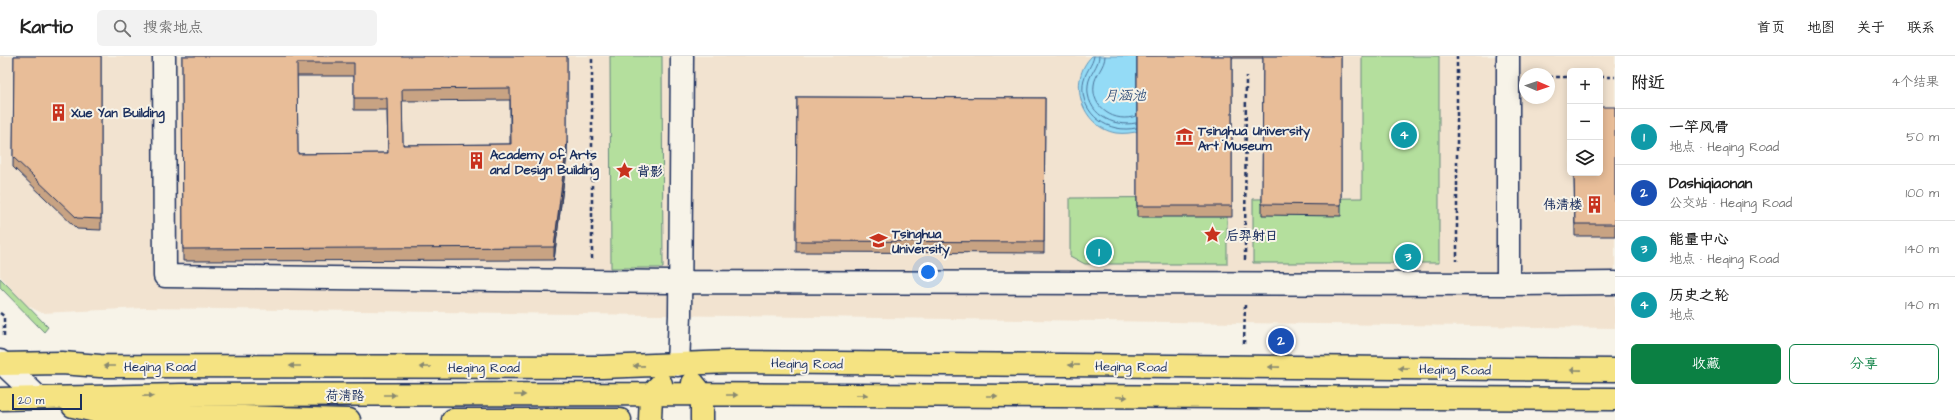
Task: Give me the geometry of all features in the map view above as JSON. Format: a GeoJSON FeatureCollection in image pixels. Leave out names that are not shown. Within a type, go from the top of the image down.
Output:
{"type":"FeatureCollection","features":[{"type":"Feature","properties":{"kind":"main road","name":"Heqing Road"},"geometry":{"type":"LineString","coordinates":[[1,363],[62,363],[132,366],[602,367],[738,362],[1615,370]]}},
{"type":"Feature","properties":{"kind":"main road"},"geometry":{"type":"LineString","coordinates":[[650,420],[651,394],[678,365],[702,394],[702,420]]}},
{"type":"Feature","properties":{"kind":"main road"},"geometry":{"type":"LineString","coordinates":[[651,394],[1615,399]]}},
{"type":"Feature","properties":{"kind":"main road","name":"荷清路"},"geometry":{"type":"LineString","coordinates":[[39,398],[180,395],[651,394]]}},
{"type":"Feature","properties":{"kind":"main road"},"geometry":{"type":"LineString","coordinates":[[0,398],[39,398],[104,413],[349,420]]}},
{"type":"Feature","properties":{"kind":"main road"},"geometry":{"type":"LineString","coordinates":[[453,420],[620,420]]}},
{"type":"Feature","properties":{"kind":"street"},"geometry":{"type":"LineString","coordinates":[[164,56],[165,276],[681,282],[1615,284]]}},
{"type":"Feature","properties":{"kind":"street"},"geometry":{"type":"LineString","coordinates":[[678,365],[681,282],[682,56]]}},
{"type":"Feature","properties":{"kind":"street"},"geometry":{"type":"LineString","coordinates":[[1508,56],[1508,284]]}},
{"type":"Feature","properties":{"kind":"street"},"geometry":{"type":"LineString","coordinates":[[1,363],[39,398]]}},
{"type":"Feature","properties":{"kind":"path"},"geometry":{"type":"LineString","coordinates":[[592,56],[592,281]]}},
{"type":"Feature","properties":{"kind":"path"},"geometry":{"type":"LineString","coordinates":[[1457,56],[1457,284]]}},
{"type":"Feature","properties":{"kind":"path"},"geometry":{"type":"LineString","coordinates":[[1244,367],[1246,76]]}},
{"type":"Feature","properties":{"kind":"path"},"geometry":{"type":"LineString","coordinates":[[1555,77],[1567,77]]}},
{"type":"Feature","properties":{"kind":"path"},"geometry":{"type":"LineString","coordinates":[[1603,77],[1615,77]]}},
{"type":"Feature","properties":{"kind":"shaded area","name":"Tsinghua University"},"geometry":{"type":"Polygon","coordinates":[[[0,56],[1615,56],[1615,328],[143,308],[42,313],[26,305],[0,276],[0,56]]]}},
{"type":"Feature","properties":{"kind":"green space"},"geometry":{"type":"Polygon","coordinates":[[[610,56],[662,56],[663,268],[611,268],[610,56]]]}},
{"type":"Feature","properties":{"kind":"green space"},"geometry":{"type":"Polygon","coordinates":[[[1362,56],[1439,56],[1439,263],[1253,263],[1253,199],[1362,198],[1362,56]]]}},
{"type":"Feature","properties":{"kind":"green space"},"geometry":{"type":"Polygon","coordinates":[[[1227,197],[1227,264],[1085,264],[1070,256],[1070,198],[1227,197]]]}},
{"type":"Feature","properties":{"kind":"green space"},"geometry":{"type":"Polygon","coordinates":[[[0,278],[48,327],[44,332],[0,287],[0,278]]]}},
{"type":"Feature","properties":{"kind":"water","name":"月涵池"},"geometry":{"type":"Polygon","coordinates":[[[1092,56],[1157,56],[1140,131],[1116,133],[1104,129],[1094,122],[1086,112],[1079,89],[1080,77],[1084,66],[1092,56]]]}},
{"type":"Feature","properties":{"kind":"building","name":"Xue Yan Building"},"geometry":{"type":"Polygon","coordinates":[[[14,56],[101,56],[101,219],[77,218],[13,157],[14,56]]]}},
{"type":"Feature","properties":{"kind":"building","name":"Academy of Arts and Design Building"},"geometry":{"type":"Polygon","coordinates":[[[182,56],[567,56],[567,142],[554,247],[183,249],[182,56]],[[297,63],[298,154],[388,153],[387,98],[354,98],[354,63],[297,63]],[[510,88],[402,89],[403,145],[511,144],[510,88]]]}},
{"type":"Feature","properties":{"kind":"building"},"geometry":{"type":"Polygon","coordinates":[[[1137,56],[1232,56],[1232,206],[1137,206],[1137,56]]]}},
{"type":"Feature","properties":{"kind":"building"},"geometry":{"type":"Polygon","coordinates":[[[1263,56],[1341,56],[1341,205],[1262,204],[1263,56]]]}},
{"type":"Feature","properties":{"kind":"building"},"geometry":{"type":"Polygon","coordinates":[[[797,97],[1045,98],[1044,242],[796,241],[797,97]]]}},
{"type":"Feature","properties":{"kind":"building","name":"伟清楼"},"geometry":{"type":"Polygon","coordinates":[[[1603,107],[1615,107],[1615,224],[1575,224],[1574,176],[1603,176],[1603,107]]]}},
{"type":"Feature","properties":{"kind":"place","name":"Xue Yan Building"},"geometry":{"type":"Point","coordinates":[58,112]}},
{"type":"Feature","properties":{"kind":"place","name":"历史之轮"},"geometry":{"type":"Point","coordinates":[1404,135]}},
{"type":"Feature","properties":{"kind":"place","name":"Tsinghua University Art Museum"},"geometry":{"type":"Point","coordinates":[1185,137]}},
{"type":"Feature","properties":{"kind":"place","name":"Academy of Arts and Design Building"},"geometry":{"type":"Point","coordinates":[477,161]}},
{"type":"Feature","properties":{"kind":"place","name":"背影"},"geometry":{"type":"Point","coordinates":[624,171]}},
{"type":"Feature","properties":{"kind":"place","name":"伟清楼"},"geometry":{"type":"Point","coordinates":[1595,204]}},
{"type":"Feature","properties":{"kind":"place","name":"后羿射日"},"geometry":{"type":"Point","coordinates":[1213,235]}},
{"type":"Feature","properties":{"kind":"place","name":"Tsinghua University"},"geometry":{"type":"Point","coordinates":[879,240]}},
{"type":"Feature","properties":{"kind":"place","name":"一竿风骨"},"geometry":{"type":"Point","coordinates":[1099,252]}},
{"type":"Feature","properties":{"kind":"place","name":"能量中心"},"geometry":{"type":"Point","coordinates":[1408,257]}},
{"type":"Feature","properties":{"kind":"place","name":"Dashiqiaonan"},"geometry":{"type":"Point","coordinates":[1281,341]}}]}
